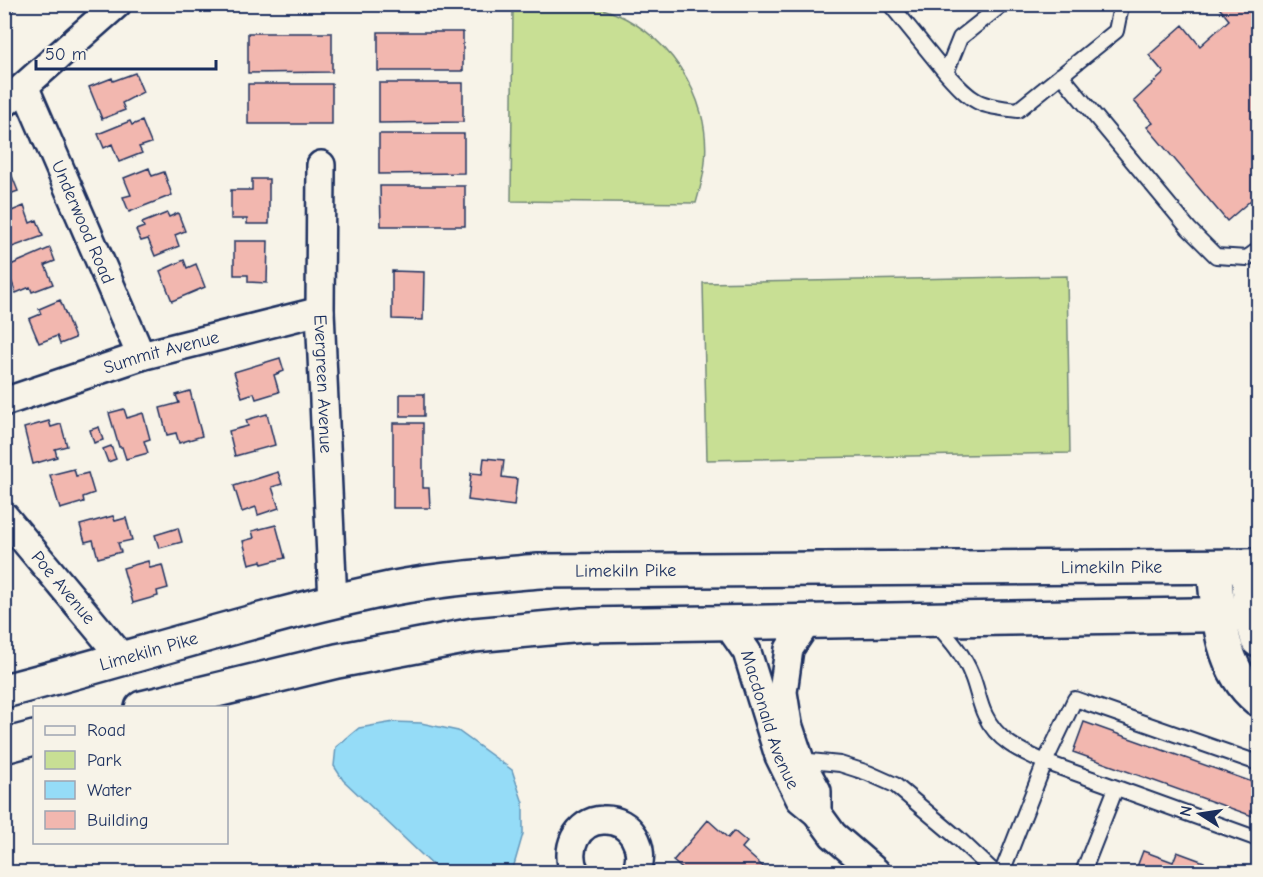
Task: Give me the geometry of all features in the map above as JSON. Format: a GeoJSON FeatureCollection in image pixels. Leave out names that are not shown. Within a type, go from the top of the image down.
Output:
{"type":"FeatureCollection","features":[{"type":"Feature","properties":{"kind":"main road","name":"Limekiln Pike"},"geometry":{"type":"LineString","coordinates":[[4,691],[377,591],[456,579],[538,571],[1253,566]]}},
{"type":"Feature","properties":{"kind":"main road"},"geometry":{"type":"LineString","coordinates":[[150,706],[337,662],[474,635],[583,625],[1218,613],[1256,622],[1253,566]]}},
{"type":"Feature","properties":{"kind":"main road"},"geometry":{"type":"LineString","coordinates":[[1214,567],[1218,613],[1229,658],[1243,682],[1258,699]]}},
{"type":"Feature","properties":{"kind":"main road"},"geometry":{"type":"LineString","coordinates":[[4,746],[33,738]]}},
{"type":"Feature","properties":{"kind":"street"},"geometry":{"type":"LineString","coordinates":[[15,96],[117,4]]}},
{"type":"Feature","properties":{"kind":"street","name":"Underwood Road"},"geometry":{"type":"LineString","coordinates":[[15,96],[141,356]]}},
{"type":"Feature","properties":{"kind":"street","name":"Evergreen Avenue"},"geometry":{"type":"LineString","coordinates":[[321,165],[320,310],[333,602]]}},
{"type":"Feature","properties":{"kind":"street","name":"Summit Avenue"},"geometry":{"type":"LineString","coordinates":[[4,402],[141,356],[320,310]]}},
{"type":"Feature","properties":{"kind":"street","name":"Poe Avenue"},"geometry":{"type":"LineString","coordinates":[[4,516],[124,660]]}},
{"type":"Feature","properties":{"kind":"street","name":"Macdonald Avenue"},"geometry":{"type":"LineString","coordinates":[[808,621],[789,649],[783,692],[788,724],[800,760],[817,791],[817,813]]}},
{"type":"Feature","properties":{"kind":"street","name":"Macdonald Avenue"},"geometry":{"type":"LineString","coordinates":[[726,622],[747,652],[779,756],[800,799],[817,813],[833,835],[876,873]]}},
{"type":"Feature","properties":{"kind":"street"},"geometry":{"type":"LineString","coordinates":[[575,873],[570,853],[573,842],[588,824],[603,820],[620,823],[632,832],[638,842],[640,854],[636,873]]}},
{"type":"Feature","properties":{"kind":"lane"},"geometry":{"type":"LineString","coordinates":[[890,4],[964,93],[982,105],[1018,110],[1116,31],[1119,4]]}},
{"type":"Feature","properties":{"kind":"lane"},"geometry":{"type":"LineString","coordinates":[[946,73],[960,38],[1003,4]]}},
{"type":"Feature","properties":{"kind":"lane"},"geometry":{"type":"LineString","coordinates":[[1061,75],[1189,230],[1216,256],[1247,258],[1258,250]]}},
{"type":"Feature","properties":{"kind":"lane"},"geometry":{"type":"LineString","coordinates":[[932,619],[962,655],[993,729],[1016,750],[1258,839]]}},
{"type":"Feature","properties":{"kind":"lane"},"geometry":{"type":"LineString","coordinates":[[1002,873],[1045,762],[1075,699],[1258,763]]}},
{"type":"Feature","properties":{"kind":"lane"},"geometry":{"type":"LineString","coordinates":[[800,760],[840,764],[894,785],[951,832],[994,873]]}},
{"type":"Feature","properties":{"kind":"lane"},"geometry":{"type":"LineString","coordinates":[[1083,873],[1116,788]]}},
{"type":"Feature","properties":{"kind":"green space"},"geometry":{"type":"Polygon","coordinates":[[[529,5],[594,6],[626,19],[646,32],[665,49],[680,68],[692,89],[701,113],[705,137],[705,162],[696,203],[511,201],[513,8],[529,5]]]}},
{"type":"Feature","properties":{"kind":"green space"},"geometry":{"type":"Polygon","coordinates":[[[1067,276],[1070,453],[707,460],[703,283],[1067,276]]]}},
{"type":"Feature","properties":{"kind":"water"},"geometry":{"type":"Polygon","coordinates":[[[394,722],[421,723],[458,731],[512,770],[523,803],[523,834],[512,872],[440,872],[343,780],[334,766],[336,747],[359,728],[394,722]]]}},
{"type":"Feature","properties":{"kind":"building"},"geometry":{"type":"Polygon","coordinates":[[[4,4],[12,4],[15,8],[4,19],[4,4]]]}},
{"type":"Feature","properties":{"kind":"building"},"geometry":{"type":"Polygon","coordinates":[[[1216,4],[1258,4],[1258,194],[1227,221],[1147,127],[1153,123],[1134,101],[1164,73],[1149,55],[1183,25],[1200,46],[1229,20],[1216,4]]]}},
{"type":"Feature","properties":{"kind":"building"},"geometry":{"type":"Polygon","coordinates":[[[378,32],[463,32],[463,71],[378,71],[378,32]]]}},
{"type":"Feature","properties":{"kind":"building"},"geometry":{"type":"Polygon","coordinates":[[[248,33],[332,33],[332,72],[248,73],[248,33]]]}},
{"type":"Feature","properties":{"kind":"building"},"geometry":{"type":"Polygon","coordinates":[[[135,73],[143,92],[122,103],[125,110],[102,119],[89,87],[112,78],[113,81],[135,73]]]}},
{"type":"Feature","properties":{"kind":"building"},"geometry":{"type":"Polygon","coordinates":[[[379,83],[463,83],[463,122],[379,123],[379,83]]]}},
{"type":"Feature","properties":{"kind":"building"},"geometry":{"type":"Polygon","coordinates":[[[248,84],[332,84],[332,124],[248,124],[248,84]]]}},
{"type":"Feature","properties":{"kind":"building"},"geometry":{"type":"Polygon","coordinates":[[[130,121],[132,125],[142,121],[151,143],[139,147],[142,153],[119,162],[112,144],[104,148],[98,134],[130,121]]]}},
{"type":"Feature","properties":{"kind":"building"},"geometry":{"type":"Polygon","coordinates":[[[379,134],[464,134],[464,173],[379,174],[379,134]]]}},
{"type":"Feature","properties":{"kind":"building"},"geometry":{"type":"Polygon","coordinates":[[[6,161],[18,191],[4,196],[4,162],[6,161]]]}},
{"type":"Feature","properties":{"kind":"building"},"geometry":{"type":"Polygon","coordinates":[[[149,168],[152,176],[164,172],[172,195],[129,212],[123,197],[131,195],[124,178],[149,168]]]}},
{"type":"Feature","properties":{"kind":"building"},"geometry":{"type":"Polygon","coordinates":[[[252,179],[269,179],[269,224],[247,224],[247,219],[231,219],[231,190],[252,190],[252,179]]]}},
{"type":"Feature","properties":{"kind":"building"},"geometry":{"type":"Polygon","coordinates":[[[380,186],[465,186],[465,226],[381,226],[380,186]]]}},
{"type":"Feature","properties":{"kind":"building"},"geometry":{"type":"Polygon","coordinates":[[[24,206],[30,223],[37,220],[43,236],[4,250],[4,214],[24,206]]]}},
{"type":"Feature","properties":{"kind":"building"},"geometry":{"type":"Polygon","coordinates":[[[167,213],[169,217],[178,213],[185,231],[175,235],[179,246],[155,256],[148,239],[141,241],[136,230],[144,227],[142,223],[167,213]]]}},
{"type":"Feature","properties":{"kind":"building"},"geometry":{"type":"Polygon","coordinates":[[[234,241],[268,241],[267,283],[248,282],[248,275],[234,275],[234,241]]]}},
{"type":"Feature","properties":{"kind":"building"},"geometry":{"type":"Polygon","coordinates":[[[50,248],[55,261],[45,265],[53,284],[32,292],[30,287],[16,293],[6,267],[50,248]]]}},
{"type":"Feature","properties":{"kind":"building"},"geometry":{"type":"Polygon","coordinates":[[[184,260],[187,268],[196,264],[205,287],[172,301],[160,271],[184,260]]]}},
{"type":"Feature","properties":{"kind":"building"},"geometry":{"type":"Polygon","coordinates":[[[392,271],[424,272],[423,320],[392,319],[392,271]]]}},
{"type":"Feature","properties":{"kind":"building"},"geometry":{"type":"Polygon","coordinates":[[[60,300],[75,338],[60,344],[57,336],[39,343],[29,319],[41,314],[39,309],[60,300]]]}},
{"type":"Feature","properties":{"kind":"building"},"geometry":{"type":"Polygon","coordinates":[[[280,358],[284,371],[274,375],[279,392],[256,399],[254,393],[242,397],[234,372],[280,358]]]}},
{"type":"Feature","properties":{"kind":"building"},"geometry":{"type":"Polygon","coordinates":[[[190,391],[202,436],[179,443],[176,433],[167,435],[160,408],[179,403],[176,395],[190,391]]]}},
{"type":"Feature","properties":{"kind":"building"},"geometry":{"type":"Polygon","coordinates":[[[400,394],[424,394],[424,416],[400,416],[400,394]]]}},
{"type":"Feature","properties":{"kind":"building"},"geometry":{"type":"Polygon","coordinates":[[[124,409],[127,418],[143,413],[150,439],[144,441],[148,453],[126,459],[122,447],[119,447],[109,413],[124,409]]]}},
{"type":"Feature","properties":{"kind":"building"},"geometry":{"type":"Polygon","coordinates":[[[267,414],[275,445],[235,456],[229,431],[248,426],[246,420],[267,414]]]}},
{"type":"Feature","properties":{"kind":"building"},"geometry":{"type":"Polygon","coordinates":[[[49,421],[51,427],[61,424],[67,446],[55,449],[57,457],[33,464],[24,428],[49,421]]]}},
{"type":"Feature","properties":{"kind":"building"},"geometry":{"type":"Polygon","coordinates":[[[393,423],[423,423],[423,488],[429,488],[430,508],[393,508],[393,423]]]}},
{"type":"Feature","properties":{"kind":"building"},"geometry":{"type":"Polygon","coordinates":[[[99,427],[103,440],[94,443],[90,430],[99,427]]]}},
{"type":"Feature","properties":{"kind":"building"},"geometry":{"type":"Polygon","coordinates":[[[111,446],[116,459],[108,462],[103,449],[111,446]]]}},
{"type":"Feature","properties":{"kind":"building"},"geometry":{"type":"Polygon","coordinates":[[[484,458],[504,460],[502,477],[517,479],[514,506],[468,500],[471,473],[482,474],[484,458]]]}},
{"type":"Feature","properties":{"kind":"building"},"geometry":{"type":"Polygon","coordinates":[[[74,469],[76,476],[88,473],[94,493],[83,497],[84,502],[60,509],[50,475],[74,469]]]}},
{"type":"Feature","properties":{"kind":"building"},"geometry":{"type":"Polygon","coordinates":[[[278,472],[282,484],[272,487],[279,508],[258,515],[256,507],[242,512],[234,486],[278,472]]]}},
{"type":"Feature","properties":{"kind":"building"},"geometry":{"type":"Polygon","coordinates":[[[113,516],[115,521],[126,518],[132,540],[118,543],[121,552],[98,558],[93,540],[85,542],[80,525],[113,516]]]}},
{"type":"Feature","properties":{"kind":"building"},"geometry":{"type":"Polygon","coordinates":[[[276,525],[285,558],[262,564],[261,561],[249,564],[243,541],[254,538],[252,531],[276,525]]]}},
{"type":"Feature","properties":{"kind":"building"},"geometry":{"type":"Polygon","coordinates":[[[178,528],[182,542],[159,548],[155,535],[178,528]]]}},
{"type":"Feature","properties":{"kind":"building"},"geometry":{"type":"Polygon","coordinates":[[[148,561],[150,568],[162,565],[168,588],[157,591],[158,596],[133,603],[123,568],[148,561]]]}},
{"type":"Feature","properties":{"kind":"building"},"geometry":{"type":"Polygon","coordinates":[[[1084,722],[1258,784],[1258,818],[1073,752],[1084,722]]]}},
{"type":"Feature","properties":{"kind":"building"},"geometry":{"type":"Polygon","coordinates":[[[708,820],[728,838],[734,831],[747,842],[742,848],[769,872],[686,872],[673,861],[708,820]]]}},
{"type":"Feature","properties":{"kind":"building"},"geometry":{"type":"Polygon","coordinates":[[[1143,851],[1173,862],[1177,852],[1204,862],[1200,872],[1135,872],[1143,851]]]}},
{"type":"Feature","properties":{"kind":"building"},"geometry":{"type":"Polygon","coordinates":[[[45,870],[97,872],[45,872],[45,870]]]}}]}
